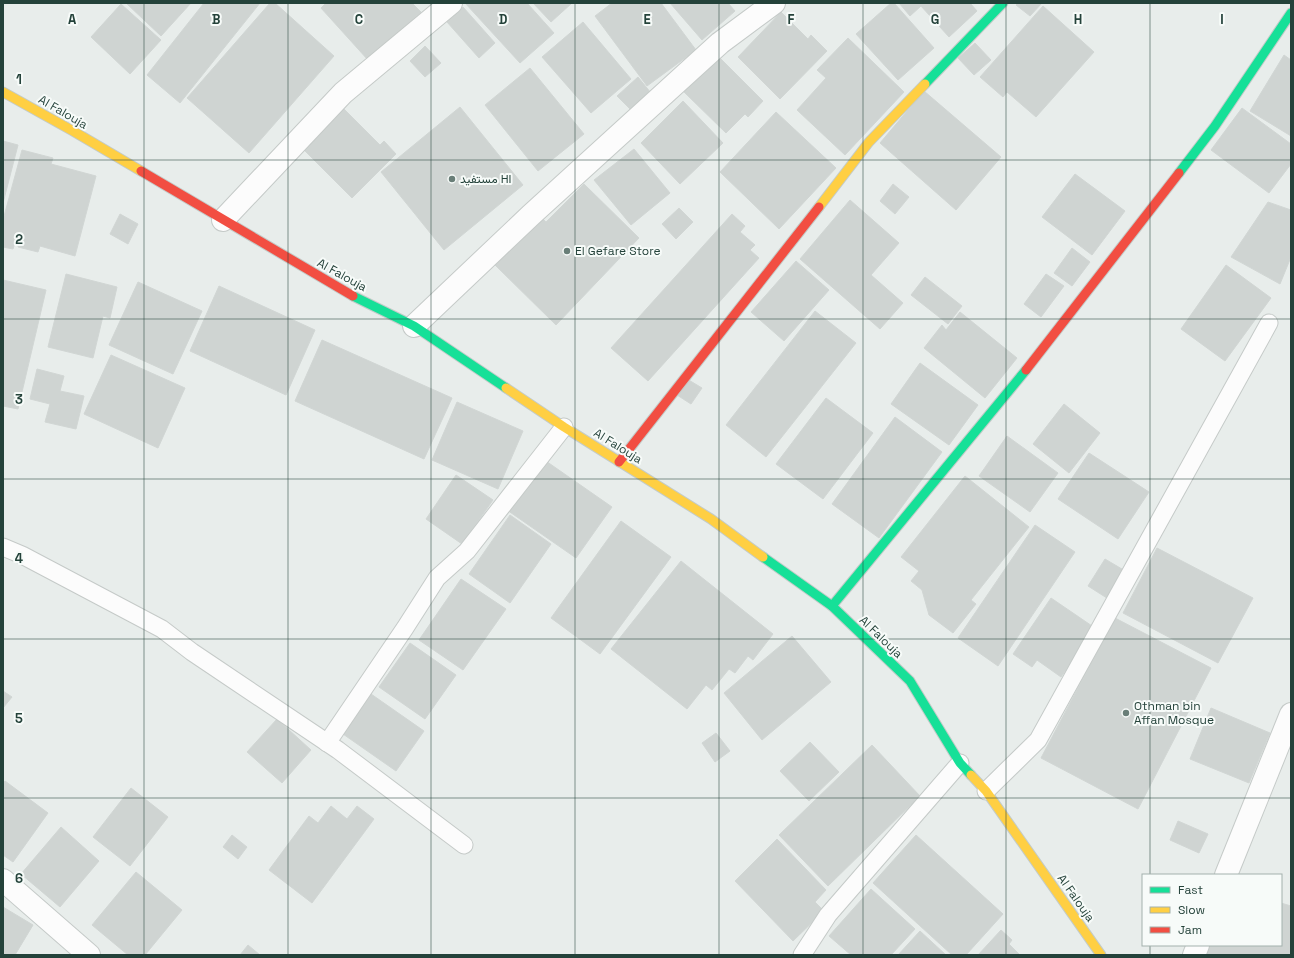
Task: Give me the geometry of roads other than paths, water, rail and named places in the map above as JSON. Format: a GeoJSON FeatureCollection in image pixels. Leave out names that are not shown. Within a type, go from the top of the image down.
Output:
{"type":"FeatureCollection","features":[{"type":"Feature","properties":{"kind":"main road"},"geometry":{"type":"LineString","coordinates":[[619,462],[869,142],[1003,3]]}},
{"type":"Feature","properties":{"kind":"main road"},"geometry":{"type":"LineString","coordinates":[[832,606],[1035,359],[1215,126],[1291,13]]}},
{"type":"Feature","properties":{"kind":"main road","name":"Al Falouja"},"geometry":{"type":"LineString","coordinates":[[3,92],[80,135],[349,294],[414,326],[564,427],[711,519],[832,606],[910,681],[960,763],[986,791],[1101,955]]}},
{"type":"Feature","properties":{"kind":"street"},"geometry":{"type":"LineString","coordinates":[[223,220],[343,93],[452,3]]}},
{"type":"Feature","properties":{"kind":"street"},"geometry":{"type":"LineString","coordinates":[[414,326],[530,215],[714,48],[774,3]]}},
{"type":"Feature","properties":{"kind":"street"},"geometry":{"type":"LineString","coordinates":[[1226,874],[1291,714]]}},
{"type":"Feature","properties":{"kind":"street"},"geometry":{"type":"LineString","coordinates":[[3,880],[89,955]]}},
{"type":"Feature","properties":{"kind":"lane"},"geometry":{"type":"LineString","coordinates":[[986,791],[1038,740],[1269,323]]}},
{"type":"Feature","properties":{"kind":"lane"},"geometry":{"type":"LineString","coordinates":[[327,743],[405,628],[436,578],[467,551],[564,427]]}},
{"type":"Feature","properties":{"kind":"lane"},"geometry":{"type":"LineString","coordinates":[[3,547],[22,555],[162,629],[192,652],[327,743],[464,845]]}},
{"type":"Feature","properties":{"kind":"lane"},"geometry":{"type":"LineString","coordinates":[[802,955],[828,914],[960,763]]}},
{"type":"Feature","properties":{"kind":"place","name":"مستفيد HI"},"geometry":{"type":"Point","coordinates":[452,179]}},
{"type":"Feature","properties":{"kind":"place","name":"El Gefare Store"},"geometry":{"type":"Point","coordinates":[567,251]}},
{"type":"Feature","properties":{"kind":"place","name":"Othman bin Affan Mosque"},"geometry":{"type":"Point","coordinates":[1126,713]}}]}
